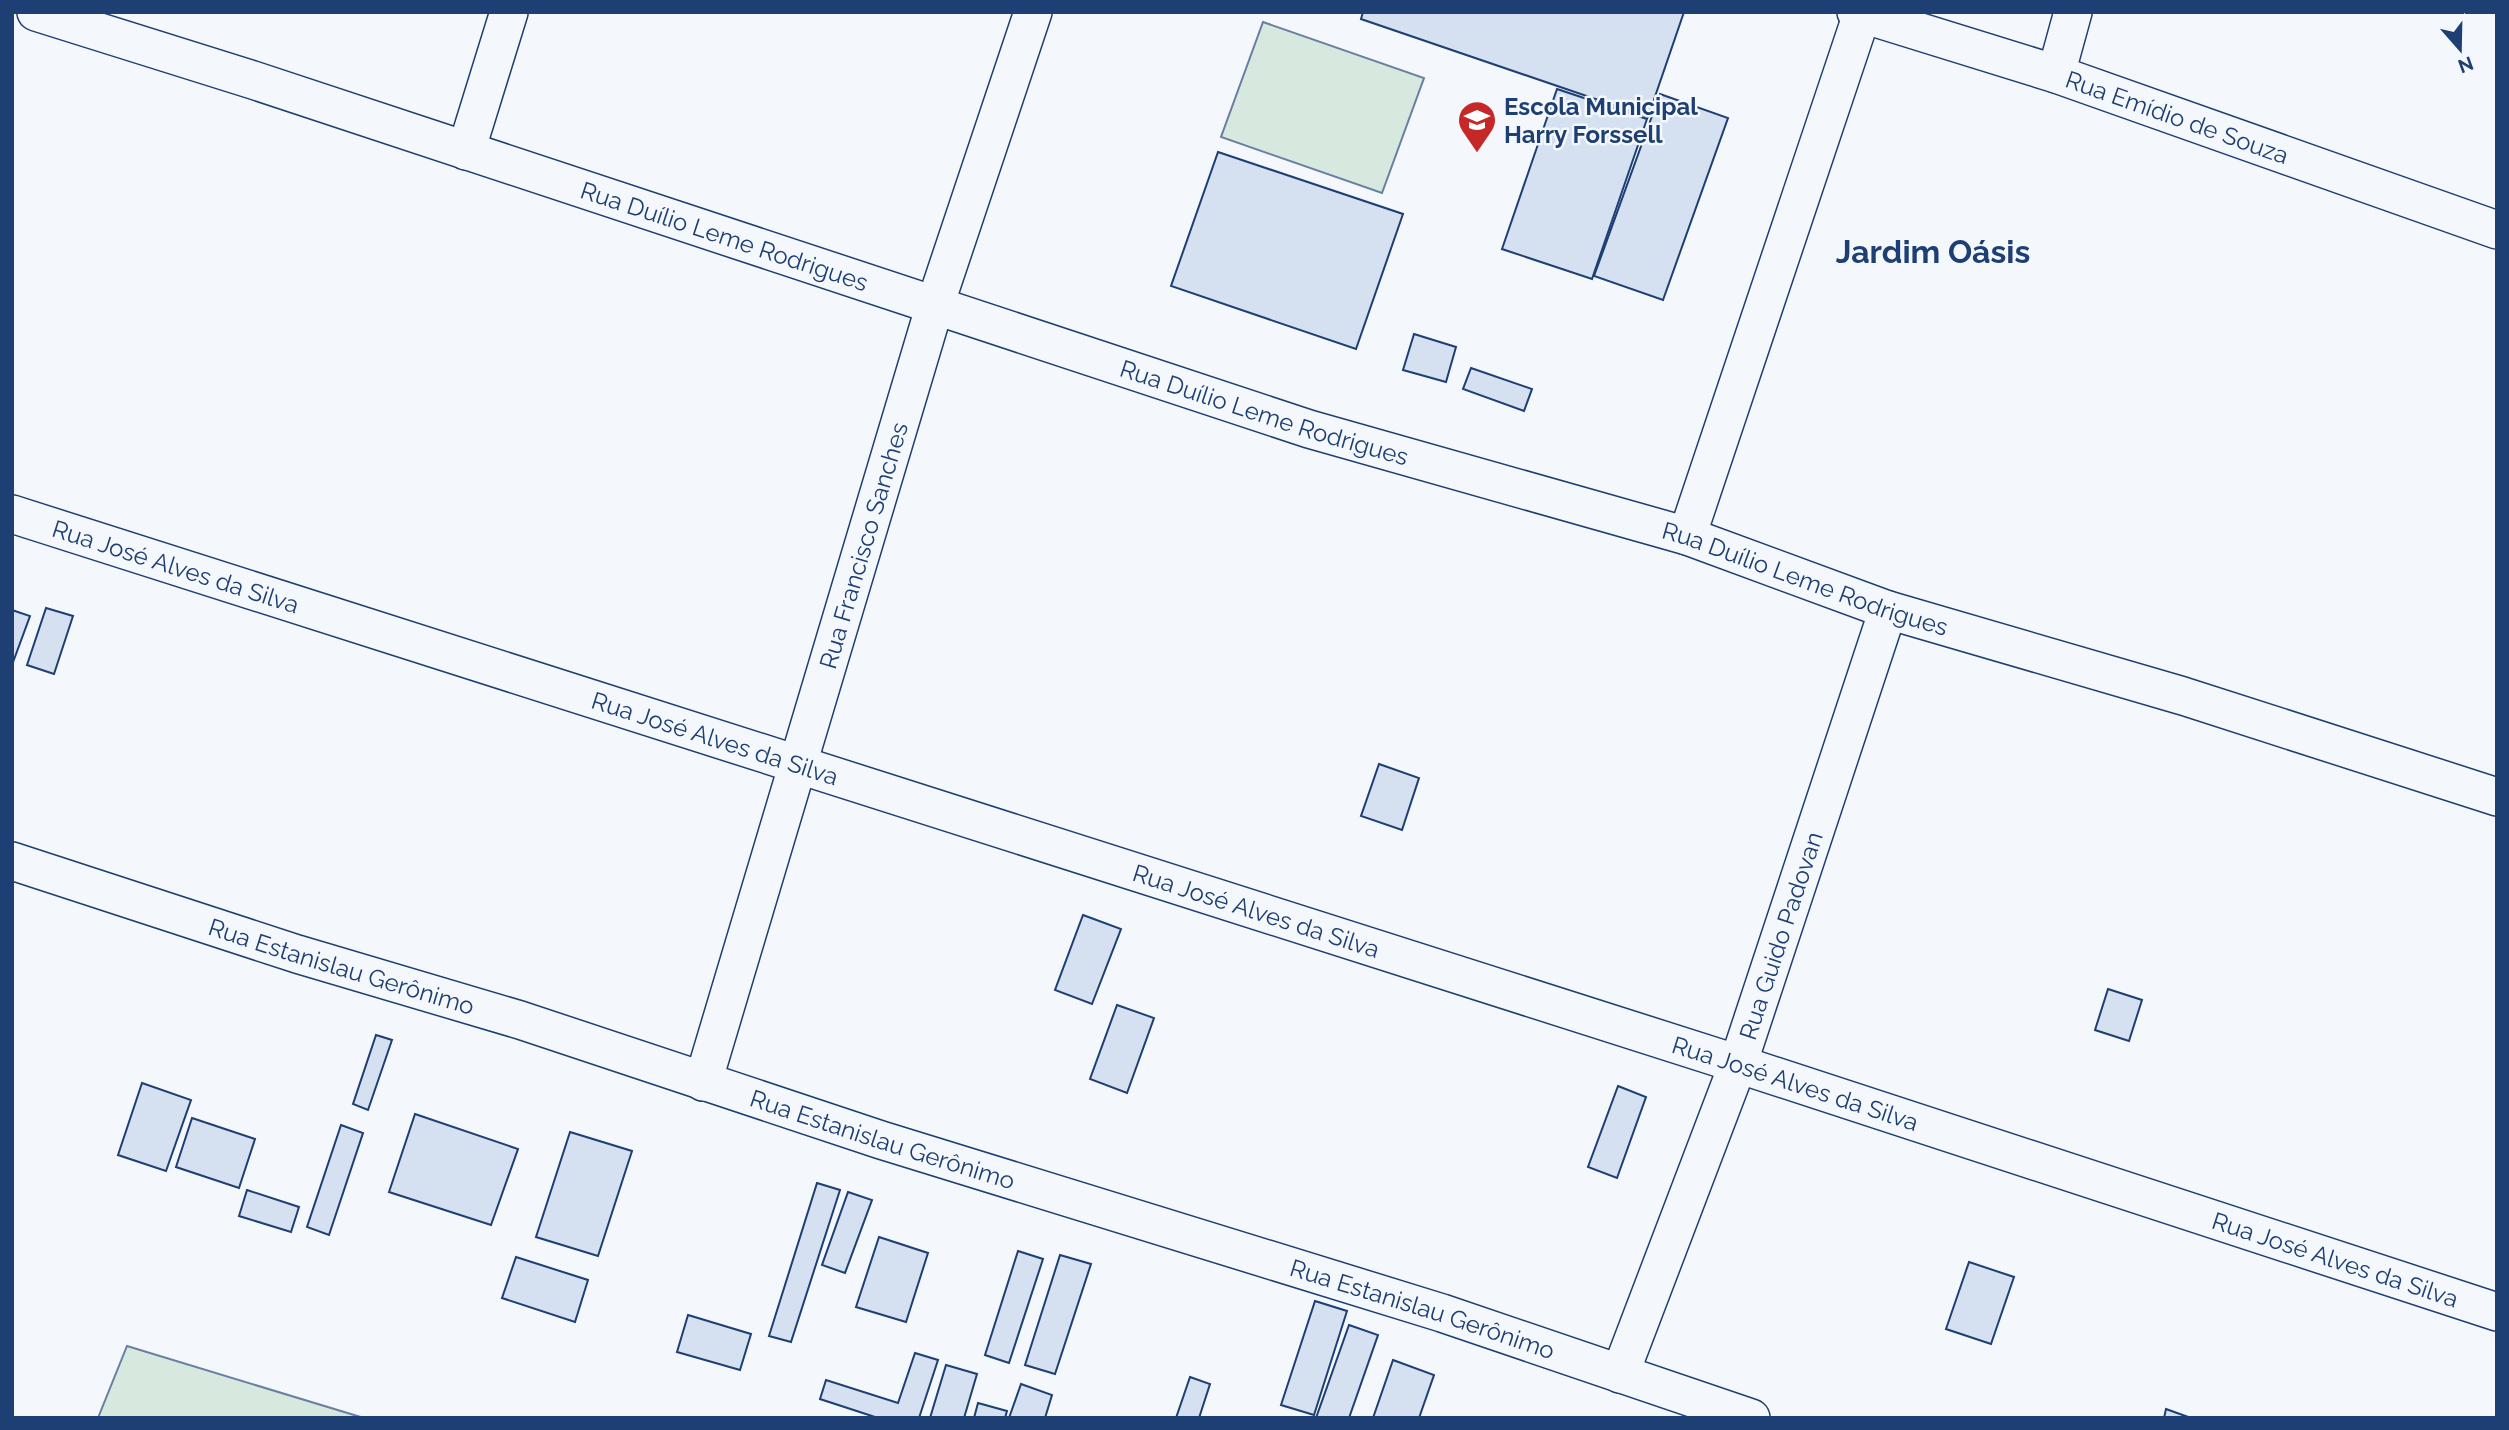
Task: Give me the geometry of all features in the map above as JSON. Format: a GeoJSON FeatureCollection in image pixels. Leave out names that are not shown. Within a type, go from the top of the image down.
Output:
{"type":"FeatureCollection","features":[{"type":"Feature","properties":{"kind":"street","name":"Rua Duílio Leme Rodrigues"},"geometry":{"type":"LineString","coordinates":[[36,12],[1309,429],[1687,536],[1888,610],[2183,696],[2497,797]]}},
{"type":"Feature","properties":{"kind":"street"},"geometry":{"type":"LineString","coordinates":[[466,151],[509,12]]}},
{"type":"Feature","properties":{"kind":"street","name":"Rua Francisco Sanches"},"geometry":{"type":"LineString","coordinates":[[703,1083],[935,305],[1033,12]]}},
{"type":"Feature","properties":{"kind":"street"},"geometry":{"type":"LineString","coordinates":[[2056,74],[2073,12]]}},
{"type":"Feature","properties":{"kind":"street"},"geometry":{"type":"LineString","coordinates":[[1687,536],[1859,13]]}},
{"type":"Feature","properties":{"kind":"street","name":"Rua Emídio de Souza"},"geometry":{"type":"LineString","coordinates":[[1859,13],[2056,74],[2497,230]]}},
{"type":"Feature","properties":{"kind":"street","name":"Rua José Alves da Silva"},"geometry":{"type":"LineString","coordinates":[[12,513],[1738,1064],[2497,1312]]}},
{"type":"Feature","properties":{"kind":"street","name":"Rua Guido Padovan"},"geometry":{"type":"LineString","coordinates":[[1620,1374],[1738,1064],[1888,610]]}},
{"type":"Feature","properties":{"kind":"street","name":"Rua Estanislau Gerônimo"},"geometry":{"type":"LineString","coordinates":[[12,861],[297,954],[520,1020],[703,1083],[1442,1313],[1751,1418]]}},
{"type":"Feature","properties":{"kind":"shaded area"},"geometry":{"type":"Polygon","coordinates":[[[1263,22],[1424,78],[1382,193],[1221,137],[1263,22]]]}},
{"type":"Feature","properties":{"kind":"shaded area"},"geometry":{"type":"Polygon","coordinates":[[[127,1346],[364,1418],[98,1418],[127,1346]]]}},
{"type":"Feature","properties":{"kind":"building"},"geometry":{"type":"Polygon","coordinates":[[[1363,12],[1684,12],[1648,117],[1361,19],[1363,12]]]}},
{"type":"Feature","properties":{"kind":"building"},"geometry":{"type":"Polygon","coordinates":[[[1557,89],[1647,119],[1592,279],[1502,249],[1557,89]]]}},
{"type":"Feature","properties":{"kind":"building"},"geometry":{"type":"Polygon","coordinates":[[[1660,94],[1728,118],[1663,300],[1594,276],[1660,94]]]}},
{"type":"Feature","properties":{"kind":"building"},"geometry":{"type":"Polygon","coordinates":[[[1218,152],[1403,214],[1356,349],[1171,286],[1218,152]]]}},
{"type":"Feature","properties":{"kind":"building"},"geometry":{"type":"Polygon","coordinates":[[[1414,334],[1456,347],[1446,382],[1403,370],[1414,334]]]}},
{"type":"Feature","properties":{"kind":"building"},"geometry":{"type":"Polygon","coordinates":[[[1471,368],[1532,389],[1524,411],[1463,389],[1471,368]]]}},
{"type":"Feature","properties":{"kind":"building"},"geometry":{"type":"Polygon","coordinates":[[[46,608],[73,616],[54,674],[27,665],[46,608]]]}},
{"type":"Feature","properties":{"kind":"building"},"geometry":{"type":"Polygon","coordinates":[[[12,610],[30,616],[12,665],[12,610]]]}},
{"type":"Feature","properties":{"kind":"building"},"geometry":{"type":"Polygon","coordinates":[[[1379,764],[1419,778],[1402,830],[1361,816],[1379,764]]]}},
{"type":"Feature","properties":{"kind":"building"},"geometry":{"type":"Polygon","coordinates":[[[1083,915],[1121,929],[1092,1004],[1055,990],[1083,915]]]}},
{"type":"Feature","properties":{"kind":"building"},"geometry":{"type":"Polygon","coordinates":[[[2108,989],[2142,1000],[2129,1041],[2095,1030],[2108,989]]]}},
{"type":"Feature","properties":{"kind":"building"},"geometry":{"type":"Polygon","coordinates":[[[1117,1005],[1154,1018],[1127,1093],[1090,1079],[1117,1005]]]}},
{"type":"Feature","properties":{"kind":"building"},"geometry":{"type":"Polygon","coordinates":[[[376,1035],[392,1040],[368,1110],[353,1104],[376,1035]]]}},
{"type":"Feature","properties":{"kind":"building"},"geometry":{"type":"Polygon","coordinates":[[[142,1083],[191,1100],[166,1171],[118,1155],[142,1083]]]}},
{"type":"Feature","properties":{"kind":"building"},"geometry":{"type":"Polygon","coordinates":[[[1618,1086],[1646,1097],[1617,1178],[1588,1167],[1618,1086]]]}},
{"type":"Feature","properties":{"kind":"building"},"geometry":{"type":"Polygon","coordinates":[[[415,1114],[518,1149],[491,1225],[389,1192],[415,1114]]]}},
{"type":"Feature","properties":{"kind":"building"},"geometry":{"type":"Polygon","coordinates":[[[192,1118],[255,1139],[239,1188],[176,1167],[192,1118]]]}},
{"type":"Feature","properties":{"kind":"building"},"geometry":{"type":"Polygon","coordinates":[[[341,1125],[363,1133],[329,1235],[307,1227],[341,1125]]]}},
{"type":"Feature","properties":{"kind":"building"},"geometry":{"type":"Polygon","coordinates":[[[570,1132],[632,1151],[598,1256],[536,1237],[570,1132]]]}},
{"type":"Feature","properties":{"kind":"building"},"geometry":{"type":"Polygon","coordinates":[[[817,1183],[840,1190],[791,1342],[769,1336],[817,1183]]]}},
{"type":"Feature","properties":{"kind":"building"},"geometry":{"type":"Polygon","coordinates":[[[247,1190],[299,1207],[291,1232],[239,1216],[247,1190]]]}},
{"type":"Feature","properties":{"kind":"building"},"geometry":{"type":"Polygon","coordinates":[[[848,1192],[872,1200],[845,1273],[822,1265],[848,1192]]]}},
{"type":"Feature","properties":{"kind":"building"},"geometry":{"type":"Polygon","coordinates":[[[879,1237],[928,1253],[906,1322],[856,1307],[879,1237]]]}},
{"type":"Feature","properties":{"kind":"building"},"geometry":{"type":"Polygon","coordinates":[[[1018,1251],[1043,1259],[1009,1363],[985,1355],[1018,1251]]]}},
{"type":"Feature","properties":{"kind":"building"},"geometry":{"type":"Polygon","coordinates":[[[1060,1255],[1091,1264],[1055,1374],[1025,1365],[1060,1255]]]}},
{"type":"Feature","properties":{"kind":"building"},"geometry":{"type":"Polygon","coordinates":[[[516,1257],[588,1280],[575,1322],[502,1298],[516,1257]]]}},
{"type":"Feature","properties":{"kind":"building"},"geometry":{"type":"Polygon","coordinates":[[[1969,1262],[2014,1277],[1991,1344],[1946,1329],[1969,1262]]]}},
{"type":"Feature","properties":{"kind":"building"},"geometry":{"type":"Polygon","coordinates":[[[1315,1301],[1347,1311],[1314,1415],[1281,1405],[1315,1301]]]}},
{"type":"Feature","properties":{"kind":"building"},"geometry":{"type":"Polygon","coordinates":[[[688,1315],[751,1334],[740,1370],[677,1352],[688,1315]]]}},
{"type":"Feature","properties":{"kind":"building"},"geometry":{"type":"Polygon","coordinates":[[[1349,1325],[1378,1335],[1349,1418],[1316,1418],[1349,1325]]]}},
{"type":"Feature","properties":{"kind":"building"},"geometry":{"type":"Polygon","coordinates":[[[915,1353],[938,1360],[919,1418],[878,1418],[820,1399],[826,1380],[898,1403],[915,1353]]]}},
{"type":"Feature","properties":{"kind":"building"},"geometry":{"type":"Polygon","coordinates":[[[1393,1360],[1434,1375],[1419,1418],[1373,1418],[1393,1360]]]}},
{"type":"Feature","properties":{"kind":"building"},"geometry":{"type":"Polygon","coordinates":[[[946,1365],[977,1374],[964,1418],[930,1418],[946,1365]]]}},
{"type":"Feature","properties":{"kind":"building"},"geometry":{"type":"Polygon","coordinates":[[[1190,1377],[1210,1384],[1199,1418],[1176,1418],[1190,1377]]]}},
{"type":"Feature","properties":{"kind":"building"},"geometry":{"type":"Polygon","coordinates":[[[1021,1384],[1052,1395],[1045,1418],[1009,1418],[1021,1384]]]}},
{"type":"Feature","properties":{"kind":"building"},"geometry":{"type":"Polygon","coordinates":[[[978,1403],[1007,1411],[1005,1418],[974,1418],[978,1403]]]}},
{"type":"Feature","properties":{"kind":"building"},"geometry":{"type":"Polygon","coordinates":[[[2166,1409],[2191,1418],[2164,1418],[2166,1409]]]}},
{"type":"Feature","properties":{"kind":"place","name":"Escola Municipal Harry Forssell"},"geometry":{"type":"Point","coordinates":[1477,154]}},
{"type":"Feature","properties":{"kind":"district","name":"Jardim Oásis"},"geometry":{"type":"Point","coordinates":[1933,251]}}]}
